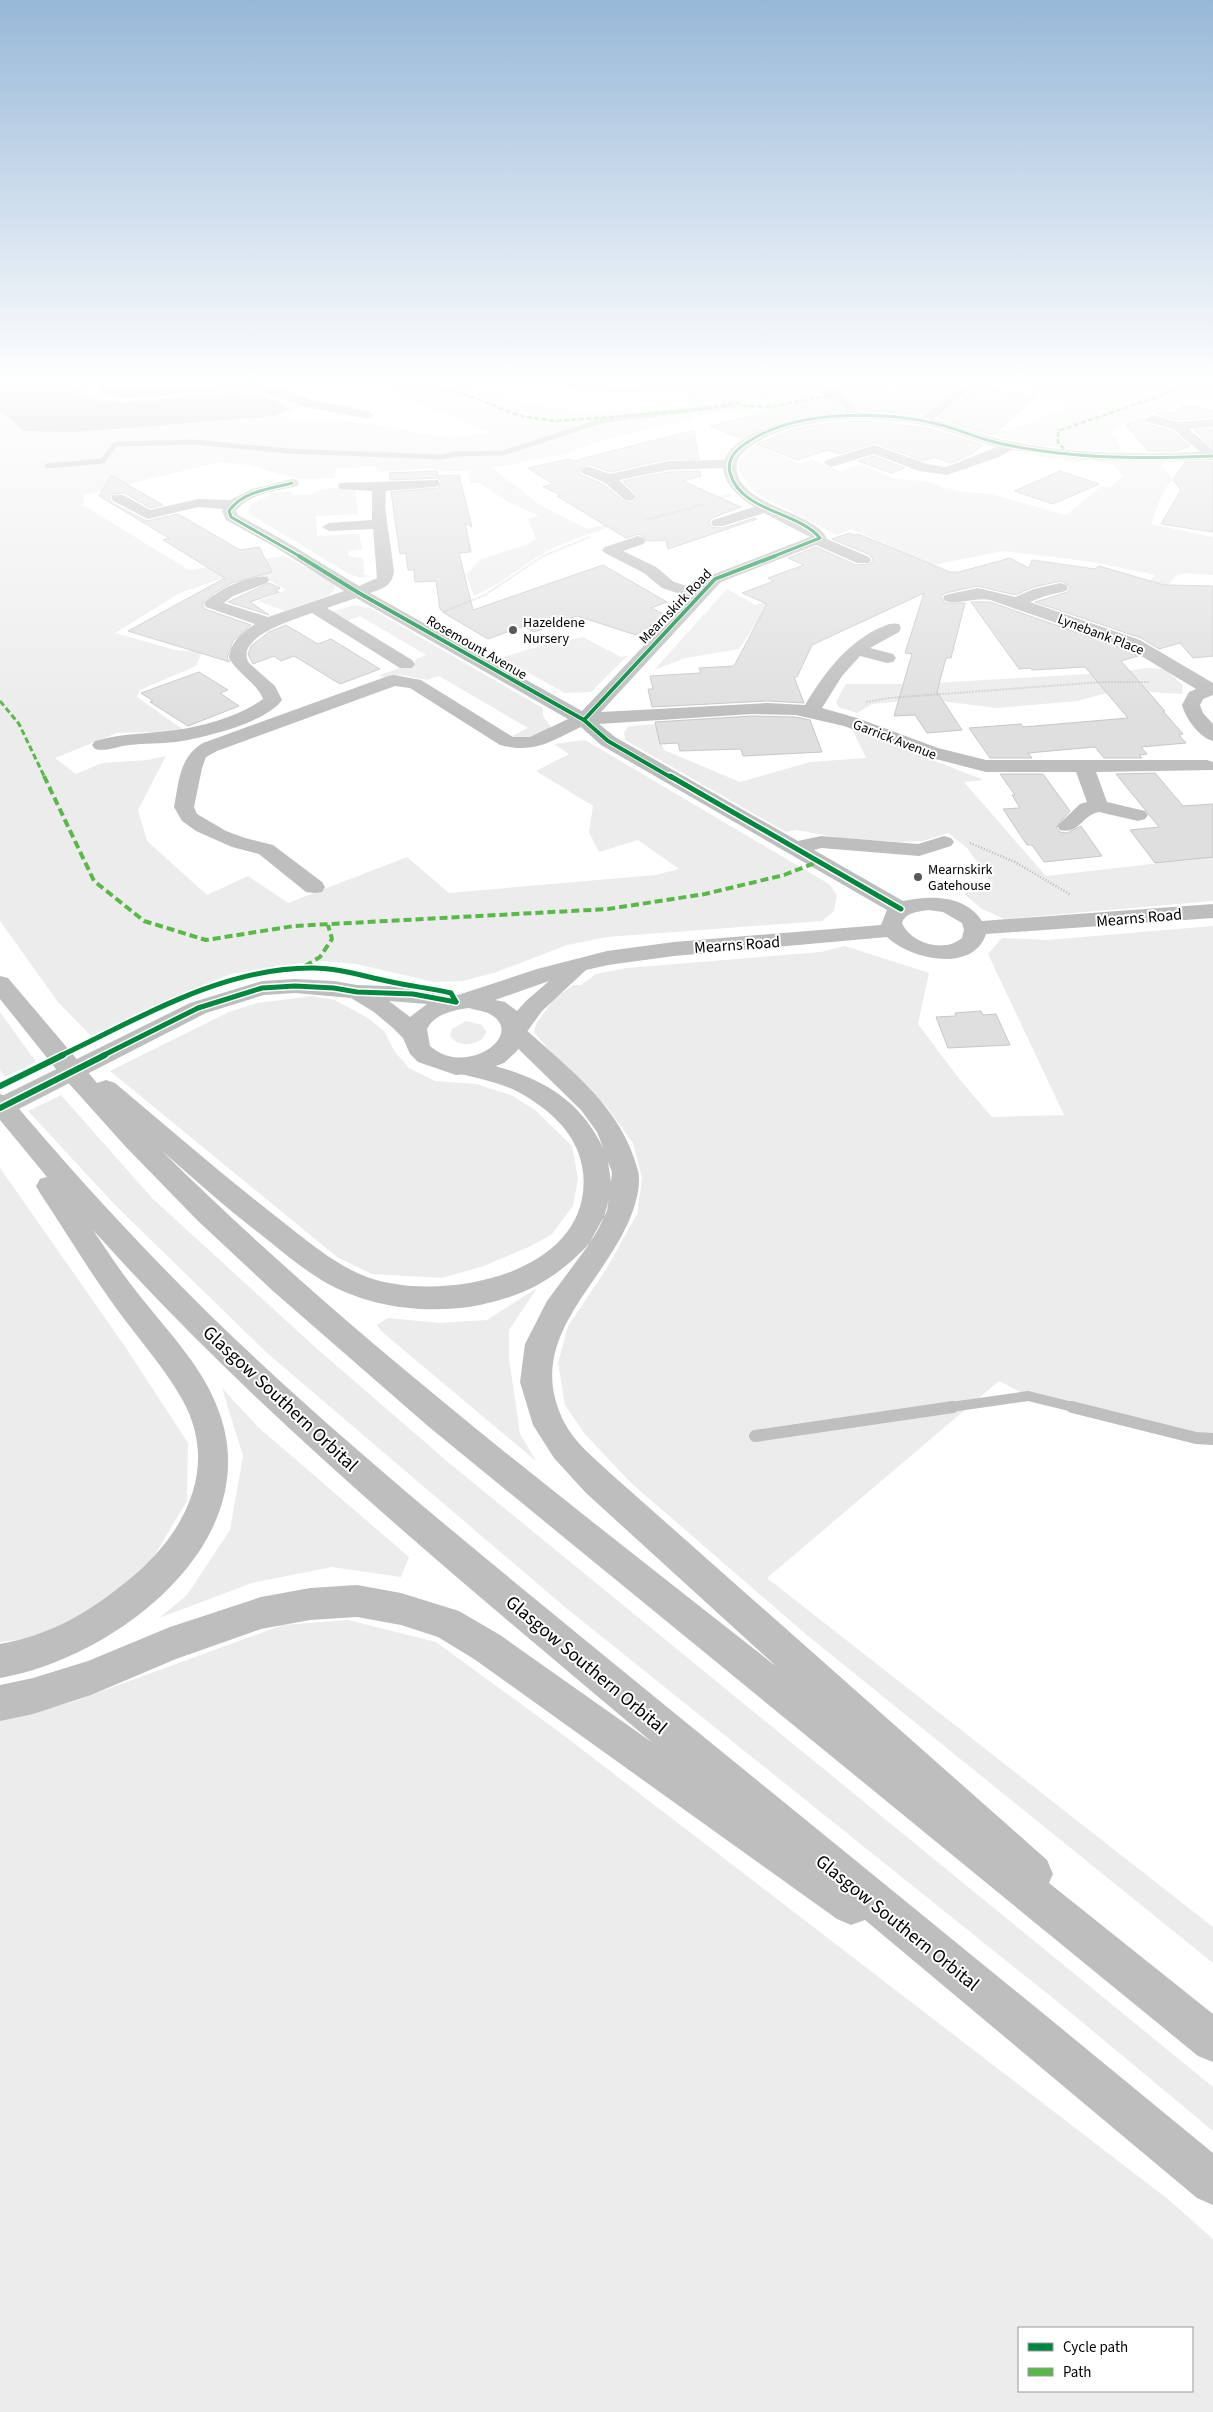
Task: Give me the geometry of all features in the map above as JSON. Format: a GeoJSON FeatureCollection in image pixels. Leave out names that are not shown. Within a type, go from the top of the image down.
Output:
{"type":"FeatureCollection","features":[{"type":"Feature","properties":{"kind":"main road"},"geometry":{"type":"LineString","coordinates":[[118,498],[148,514],[198,503],[232,505],[256,494]]}},
{"type":"Feature","properties":{"kind":"main road"},"geometry":{"type":"LineString","coordinates":[[102,745],[121,738],[184,735],[237,718],[268,705],[274,700],[272,692],[244,669],[237,660],[238,649],[246,640],[268,623],[359,593],[385,580],[386,571],[380,524],[379,494]]}},
{"type":"Feature","properties":{"kind":"main road"},"geometry":{"type":"LineString","coordinates":[[626,494],[630,497]]}},
{"type":"Feature","properties":{"kind":"main road"},"geometry":{"type":"LineString","coordinates":[[748,495],[818,535],[820,538],[817,540],[864,560]]}},
{"type":"Feature","properties":{"kind":"main road","name":"Rosemount Avenue"},"geometry":{"type":"LineString","coordinates":[[232,505],[229,512],[231,517],[240,523],[280,544],[413,624],[584,720]]}},
{"type":"Feature","properties":{"kind":"main road"},"geometry":{"type":"LineString","coordinates":[[718,523],[767,507]]}},
{"type":"Feature","properties":{"kind":"main road"},"geometry":{"type":"LineString","coordinates":[[329,527],[380,524]]}},
{"type":"Feature","properties":{"kind":"main road","name":"Mearnskirk Road"},"geometry":{"type":"LineString","coordinates":[[584,720],[715,579],[817,540]]}},
{"type":"Feature","properties":{"kind":"main road","name":"Mearnskirk Road"},"geometry":{"type":"LineString","coordinates":[[638,541],[610,550],[650,570],[668,585],[701,594]]}},
{"type":"Feature","properties":{"kind":"main road"},"geometry":{"type":"LineString","coordinates":[[261,580],[227,593],[212,604],[268,623]]}},
{"type":"Feature","properties":{"kind":"main road","name":"Lynebank Place"},"geometry":{"type":"LineString","coordinates":[[1015,603],[1040,592],[1060,588]]}},
{"type":"Feature","properties":{"kind":"main road","name":"Lynebank Place"},"geometry":{"type":"LineString","coordinates":[[951,598],[978,592],[1134,644],[1205,691]]}},
{"type":"Feature","properties":{"kind":"main road"},"geometry":{"type":"LineString","coordinates":[[315,608],[406,664]]}},
{"type":"Feature","properties":{"kind":"main road"},"geometry":{"type":"LineString","coordinates":[[810,711],[833,673],[856,649],[893,628]]}},
{"type":"Feature","properties":{"kind":"main road"},"geometry":{"type":"LineString","coordinates":[[856,649],[887,658]]}},
{"type":"Feature","properties":{"kind":"main road"},"geometry":{"type":"LineString","coordinates":[[314,887],[266,849],[239,843],[219,835],[203,828],[189,817],[184,807],[192,768],[198,754],[230,739],[394,680],[415,684],[507,741],[517,745],[526,745],[538,741],[584,720],[608,741],[901,909]]}},
{"type":"Feature","properties":{"kind":"main road"},"geometry":{"type":"LineString","coordinates":[[1205,691],[1190,704],[1194,714],[1213,735]]}},
{"type":"Feature","properties":{"kind":"main road","name":"Garrick Avenue"},"geometry":{"type":"LineString","coordinates":[[584,720],[766,708],[810,711],[838,718],[960,762],[986,766],[1211,764]]}},
{"type":"Feature","properties":{"kind":"main road"},"geometry":{"type":"LineString","coordinates":[[1084,766],[1099,806]]}},
{"type":"Feature","properties":{"kind":"main road"},"geometry":{"type":"LineString","coordinates":[[1067,826],[1086,808],[1099,806],[1138,815]]}},
{"type":"Feature","properties":{"kind":"main road"},"geometry":{"type":"LineString","coordinates":[[797,848],[821,842],[919,850],[944,842]]}},
{"type":"Feature","properties":{"kind":"main road"},"geometry":{"type":"LineString","coordinates":[[914,904],[942,904],[966,914],[974,922],[976,928],[975,939],[969,946],[958,951],[945,953],[917,949],[904,943],[896,936],[893,930],[891,920],[901,909],[914,904]]}},
{"type":"Feature","properties":{"kind":"main road","name":"Mearns Road"},"geometry":{"type":"LineString","coordinates":[[976,928],[1043,925],[1213,911]]}},
{"type":"Feature","properties":{"kind":"main road","name":"Mearns Road"},"geometry":{"type":"LineString","coordinates":[[463,1002],[545,974],[607,958],[674,948],[843,936],[893,930]]}},
{"type":"Feature","properties":{"kind":"main road","name":"Mearns Road"},"geometry":{"type":"LineString","coordinates":[[515,1032],[534,1006],[582,964]]}},
{"type":"Feature","properties":{"kind":"main road"},"geometry":{"type":"LineString","coordinates":[[0,983],[32,1026],[124,1130],[209,1216],[299,1299],[460,1434],[1213,2041]]}},
{"type":"Feature","properties":{"kind":"main road"},"geometry":{"type":"LineString","coordinates":[[0,1108],[198,1008],[262,988],[295,986],[334,988],[356,992],[414,994],[463,1002],[481,1002],[501,1010],[513,1022],[515,1032],[511,1044],[498,1056],[478,1064],[463,1066]]}},
{"type":"Feature","properties":{"kind":"main road"},"geometry":{"type":"LineString","coordinates":[[32,1026],[238,1201],[334,1274],[388,1295],[428,1298],[470,1295],[531,1276],[556,1259],[575,1241],[588,1223],[600,1187],[594,1152],[585,1134],[552,1101],[520,1083],[463,1066],[438,1062],[428,1057],[420,1051],[414,1035],[386,1008],[356,992]]}},
{"type":"Feature","properties":{"kind":"main road"},"geometry":{"type":"LineString","coordinates":[[414,1035],[418,1024],[427,1014],[440,1006],[463,1002]]}},
{"type":"Feature","properties":{"kind":"main road"},"geometry":{"type":"LineString","coordinates":[[515,1032],[576,1091],[611,1131],[622,1157],[626,1183],[625,1200],[614,1227],[592,1264],[553,1315],[542,1339],[536,1360],[536,1381],[539,1401],[549,1425],[565,1448],[598,1483],[709,1584],[1213,2035]]}},
{"type":"Feature","properties":{"kind":"main road","name":"Glasgow Southern Orbital"},"geometry":{"type":"LineString","coordinates":[[0,1103],[95,1216],[169,1292],[288,1407],[451,1551],[1213,2182]]}},
{"type":"Feature","properties":{"kind":"main road"},"geometry":{"type":"LineString","coordinates":[[0,1112],[121,1293],[174,1362],[202,1406],[212,1433],[214,1468],[210,1500],[187,1544],[141,1592],[109,1616],[74,1637],[37,1654],[0,1661]]}},
{"type":"Feature","properties":{"kind":"main road"},"geometry":{"type":"LineString","coordinates":[[0,1703],[33,1696],[91,1678],[170,1644],[261,1613],[310,1604],[357,1601],[401,1609],[447,1624],[488,1647],[1056,2051]]}},
{"type":"Feature","properties":{"kind":"path"},"geometry":{"type":"LineString","coordinates":[[645,520],[709,502],[748,495]]}},
{"type":"Feature","properties":{"kind":"path"},"geometry":{"type":"LineString","coordinates":[[413,624],[485,595],[543,556],[566,545],[598,534]]}},
{"type":"Feature","properties":{"kind":"path"},"geometry":{"type":"LineString","coordinates":[[838,718],[856,706],[889,698],[1102,682],[1131,680],[1205,691]]}},
{"type":"Feature","properties":{"kind":"shaded area"},"geometry":{"type":"Polygon","coordinates":[[[0,494],[90,494],[84,495],[83,504],[86,507],[189,570],[285,556],[335,584],[334,591],[327,596],[285,611],[258,601],[286,590],[249,569],[180,593],[115,633],[175,650],[202,652],[196,666],[140,690],[137,697],[185,731],[117,733],[55,758],[76,774],[102,763],[148,760],[166,756],[138,810],[147,841],[207,895],[248,876],[288,903],[407,857],[449,893],[655,875],[679,869],[638,840],[599,852],[589,832],[593,806],[536,771],[569,754],[554,744],[585,740],[829,884],[837,895],[834,911],[822,921],[607,937],[567,945],[494,973],[462,981],[434,982],[356,964],[323,961],[276,966],[231,974],[173,997],[91,1036],[58,1002],[0,921],[0,494]]]}},
{"type":"Feature","properties":{"kind":"shaded area"},"geometry":{"type":"Polygon","coordinates":[[[272,494],[356,494],[358,514],[316,516],[317,536],[359,534],[362,549],[349,551],[348,556],[363,558],[364,575],[373,576],[361,578],[349,574],[248,513],[249,506],[272,494]]]}},
{"type":"Feature","properties":{"kind":"shaded area"},"geometry":{"type":"Polygon","coordinates":[[[496,494],[525,494],[540,505],[588,529],[728,494],[733,496],[624,523],[560,545],[474,596],[466,575],[481,559],[526,545],[536,539],[528,519],[539,516],[508,502],[496,494]]]}},
{"type":"Feature","properties":{"kind":"shaded area"},"geometry":{"type":"Polygon","coordinates":[[[756,494],[991,494],[1066,515],[1092,494],[1163,494],[1151,524],[1213,537],[1213,575],[1182,574],[1172,580],[1163,596],[1134,599],[1155,575],[1093,562],[1003,551],[918,568],[883,555],[895,549],[852,529],[837,535],[756,494]]]}},
{"type":"Feature","properties":{"kind":"shaded area"},"geometry":{"type":"Polygon","coordinates":[[[873,569],[763,613],[739,649],[685,658],[654,670],[727,589],[756,605],[873,569]]]}},
{"type":"Feature","properties":{"kind":"shaded area"},"geometry":{"type":"Polygon","coordinates":[[[355,605],[370,608],[543,708],[543,716],[552,729],[526,740],[512,736],[528,728],[439,676],[427,680],[401,675],[382,677],[379,675],[415,663],[416,659],[426,655],[360,616],[347,621],[330,612],[355,605]]]}},
{"type":"Feature","properties":{"kind":"shaded area"},"geometry":{"type":"Polygon","coordinates":[[[583,637],[621,657],[627,656],[591,692],[565,693],[501,658],[529,649],[583,637]]]}},
{"type":"Feature","properties":{"kind":"shaded area"},"geometry":{"type":"Polygon","coordinates":[[[1147,668],[1165,669],[1183,685],[1182,694],[1150,692],[1107,693],[1078,701],[997,708],[925,699],[872,704],[857,713],[839,707],[836,702],[846,684],[917,684],[1121,672],[1147,668]]]}},
{"type":"Feature","properties":{"kind":"shaded area"},"geometry":{"type":"Polygon","coordinates":[[[655,724],[664,750],[740,782],[810,762],[866,758],[852,729],[984,780],[964,782],[1046,876],[1213,857],[1213,901],[1004,919],[982,909],[964,894],[993,884],[967,848],[948,833],[923,841],[900,842],[841,838],[796,830],[786,832],[625,740],[624,732],[629,726],[655,724]]]}},
{"type":"Feature","properties":{"kind":"shaded area"},"geometry":{"type":"Polygon","coordinates":[[[1213,926],[1213,1439],[1196,1438],[1028,1396],[999,1381],[767,1578],[1213,1927],[1213,1963],[808,1636],[631,1483],[584,1433],[565,1405],[558,1363],[568,1326],[607,1268],[637,1214],[642,1178],[633,1143],[606,1106],[548,1049],[534,1032],[536,1024],[553,1000],[573,985],[581,985],[596,974],[627,968],[821,952],[845,946],[929,973],[918,1024],[960,1080],[992,1117],[1064,1115],[988,954],[1002,938],[1047,940],[1213,926]]]}},
{"type":"Feature","properties":{"kind":"shaded area"},"geometry":{"type":"Polygon","coordinates":[[[312,996],[335,1000],[368,1018],[384,1031],[395,1052],[409,1068],[435,1081],[476,1084],[511,1095],[535,1110],[572,1146],[578,1178],[573,1206],[552,1234],[531,1246],[484,1266],[442,1278],[372,1274],[337,1257],[110,1071],[229,1012],[257,1003],[312,996]]]}},
{"type":"Feature","properties":{"kind":"shaded area"},"geometry":{"type":"Polygon","coordinates":[[[0,1012],[36,1062],[5,1077],[0,1070],[0,1012]]]}},
{"type":"Feature","properties":{"kind":"shaded area"},"geometry":{"type":"Polygon","coordinates":[[[466,1021],[482,1025],[486,1032],[482,1039],[470,1044],[461,1044],[453,1040],[450,1036],[452,1029],[466,1021]]]}},
{"type":"Feature","properties":{"kind":"shaded area"},"geometry":{"type":"Polygon","coordinates":[[[61,1095],[152,1198],[315,1347],[448,1462],[1213,2087],[1213,2131],[1064,2007],[566,1608],[267,1353],[115,1205],[28,1111],[61,1095]]]}},
{"type":"Feature","properties":{"kind":"shaded area"},"geometry":{"type":"Polygon","coordinates":[[[0,1168],[126,1348],[188,1443],[187,1501],[153,1558],[104,1604],[34,1638],[0,1642],[0,1168]]]}},
{"type":"Feature","properties":{"kind":"shaded area"},"geometry":{"type":"Polygon","coordinates":[[[537,1288],[509,1330],[509,1358],[520,1434],[536,1461],[381,1331],[377,1325],[388,1318],[440,1323],[487,1320],[537,1288]]]}},
{"type":"Feature","properties":{"kind":"shaded area"},"geometry":{"type":"Polygon","coordinates":[[[222,1388],[258,1427],[409,1557],[401,1577],[332,1567],[252,1583],[159,1618],[187,1595],[230,1530],[243,1456],[222,1388]]]}},
{"type":"Feature","properties":{"kind":"shaded area"},"geometry":{"type":"Polygon","coordinates":[[[348,1620],[436,1642],[558,1731],[1169,2200],[1213,2239],[1213,2412],[0,2412],[0,1721],[72,1702],[283,1625],[348,1620]]]}},
{"type":"Feature","properties":{"kind":"building"},"geometry":{"type":"Polygon","coordinates":[[[100,494],[117,494],[111,494],[109,499],[112,503],[147,521],[178,514],[240,550],[259,547],[272,572],[232,583],[214,593],[202,604],[205,609],[251,625],[233,641],[227,658],[230,662],[128,631],[225,578],[163,540],[169,538],[99,496],[100,494]]]}},
{"type":"Feature","properties":{"kind":"building"},"geometry":{"type":"Polygon","coordinates":[[[125,494],[143,494],[163,505],[150,508],[125,494]]]}},
{"type":"Feature","properties":{"kind":"building"},"geometry":{"type":"Polygon","coordinates":[[[391,494],[464,494],[472,527],[465,523],[471,552],[459,553],[473,610],[603,565],[667,602],[651,608],[666,615],[636,635],[577,616],[534,632],[524,626],[488,639],[444,613],[440,609],[436,581],[415,582],[414,570],[408,570],[406,553],[400,554],[391,494]]]}},
{"type":"Feature","properties":{"kind":"building"},"geometry":{"type":"Polygon","coordinates":[[[558,494],[615,494],[630,503],[639,497],[636,494],[711,494],[741,507],[712,518],[709,522],[711,527],[724,528],[754,518],[757,519],[668,549],[666,540],[648,541],[639,534],[626,538],[557,496],[561,495],[558,494]]]}},
{"type":"Feature","properties":{"kind":"building"},"geometry":{"type":"Polygon","coordinates":[[[1022,494],[1077,494],[1053,504],[1022,494]]]}},
{"type":"Feature","properties":{"kind":"building"},"geometry":{"type":"Polygon","coordinates":[[[1179,494],[1213,494],[1213,532],[1161,524],[1179,494]]]}},
{"type":"Feature","properties":{"kind":"building"},"geometry":{"type":"Polygon","coordinates":[[[849,533],[858,534],[950,572],[959,572],[1010,558],[1029,568],[1032,560],[1095,569],[1099,566],[1164,585],[1213,586],[1213,656],[1193,658],[1180,643],[1159,649],[1141,638],[1035,602],[1068,592],[1070,587],[1061,581],[1034,587],[1015,595],[978,586],[945,593],[941,597],[945,603],[965,603],[951,658],[946,658],[937,692],[962,730],[927,733],[915,715],[894,716],[912,654],[905,653],[924,593],[812,645],[797,677],[794,677],[804,703],[767,701],[652,707],[648,689],[653,689],[650,676],[701,673],[699,668],[734,666],[767,604],[742,593],[774,581],[768,578],[804,565],[788,558],[816,547],[856,565],[871,564],[873,559],[870,555],[832,539],[849,533]]]}},
{"type":"Feature","properties":{"kind":"building"},"geometry":{"type":"Polygon","coordinates":[[[269,583],[280,588],[275,590],[279,592],[250,602],[269,615],[228,602],[269,583]]]}},
{"type":"Feature","properties":{"kind":"building"},"geometry":{"type":"Polygon","coordinates":[[[971,602],[990,602],[1127,650],[1138,656],[1121,661],[1165,711],[1163,711],[1183,734],[1179,735],[1186,743],[1141,747],[1147,754],[1139,755],[1142,758],[1104,758],[1095,747],[1028,753],[1032,758],[990,758],[969,728],[1021,724],[1023,727],[1128,718],[1085,667],[1019,669],[971,602]]]}},
{"type":"Feature","properties":{"kind":"building"},"geometry":{"type":"Polygon","coordinates":[[[286,625],[318,644],[331,639],[380,669],[340,684],[294,656],[281,661],[274,656],[253,664],[248,654],[251,646],[269,632],[286,625]]]}},
{"type":"Feature","properties":{"kind":"building"},"geometry":{"type":"Polygon","coordinates":[[[199,672],[228,690],[220,693],[239,706],[188,726],[150,702],[153,701],[141,693],[199,672]]]}},
{"type":"Feature","properties":{"kind":"building"},"geometry":{"type":"Polygon","coordinates":[[[752,716],[796,717],[810,720],[822,752],[743,756],[741,749],[680,751],[678,743],[660,744],[655,722],[752,716]]]}},
{"type":"Feature","properties":{"kind":"building"},"geometry":{"type":"Polygon","coordinates":[[[1155,773],[1183,806],[1213,804],[1213,857],[1155,863],[1130,830],[1159,827],[1116,774],[1155,773]]]}},
{"type":"Feature","properties":{"kind":"building"},"geometry":{"type":"Polygon","coordinates":[[[1000,774],[1043,774],[1070,811],[1056,827],[1060,832],[1067,833],[1081,826],[1102,856],[1044,862],[1032,845],[1027,845],[1003,809],[1020,808],[1012,795],[1015,795],[1000,774]]]}},
{"type":"Feature","properties":{"kind":"building"},"geometry":{"type":"Polygon","coordinates":[[[981,1011],[983,1015],[996,1014],[1010,1045],[948,1048],[936,1017],[956,1016],[955,1013],[981,1011]]]}},
{"type":"Feature","properties":{"kind":"waterway"},"geometry":{"type":"LineString","coordinates":[[944,1408],[1028,1396],[1077,1408]]}},
{"type":"Feature","properties":{"kind":"waterway"},"geometry":{"type":"LineString","coordinates":[[755,1436],[953,1407]]}},
{"type":"Feature","properties":{"kind":"waterway"},"geometry":{"type":"LineString","coordinates":[[1072,1407],[1196,1438],[1213,1439]]}},
{"type":"Feature","properties":{"kind":"marked path"},"geometry":{"type":"LineString","coordinates":[[0,701],[19,724],[94,881],[144,921],[206,940],[294,926],[608,909],[705,894],[784,875],[820,861]]}},
{"type":"Feature","properties":{"kind":"marked path"},"geometry":{"type":"LineString","coordinates":[[305,966],[320,957],[332,939],[328,925]]}},
{"type":"Feature","properties":{"kind":"cycle path"},"geometry":{"type":"LineString","coordinates":[[252,494],[240,499],[234,505],[229,511],[231,517],[280,544],[359,593],[526,689],[584,720],[608,741],[901,909]]}},
{"type":"Feature","properties":{"kind":"cycle path"},"geometry":{"type":"LineString","coordinates":[[584,720],[715,579],[820,538],[807,528],[758,503],[745,494]]}},
{"type":"Feature","properties":{"kind":"cycle path"},"geometry":{"type":"LineString","coordinates":[[0,1086],[183,998],[230,981],[277,970],[315,968],[340,971],[451,993],[456,1002]]}},
{"type":"Feature","properties":{"kind":"cycle path"},"geometry":{"type":"LineString","coordinates":[[0,1108],[198,1008],[262,988],[295,986],[334,988],[357,992],[413,994],[456,1002]]}},
{"type":"Feature","properties":{"kind":"place","name":"Hazeldene Nursery"},"geometry":{"type":"Point","coordinates":[513,630]}},
{"type":"Feature","properties":{"kind":"place","name":"Mearnskirk Gatehouse"},"geometry":{"type":"Point","coordinates":[918,877]}}]}
